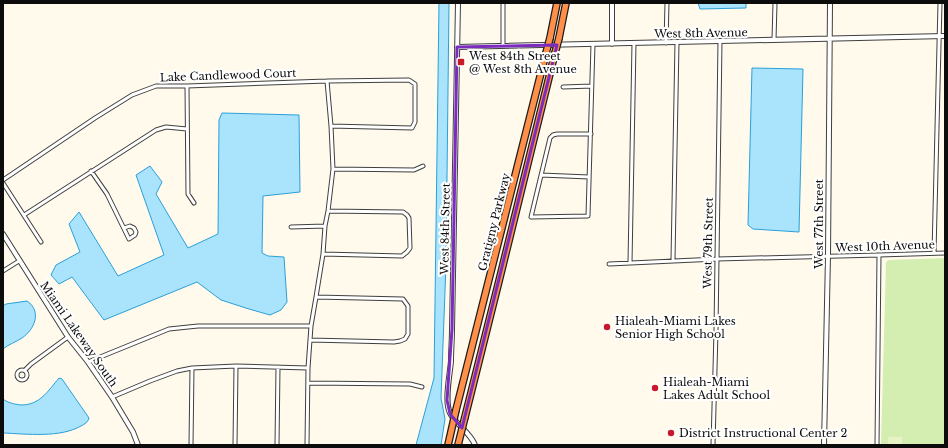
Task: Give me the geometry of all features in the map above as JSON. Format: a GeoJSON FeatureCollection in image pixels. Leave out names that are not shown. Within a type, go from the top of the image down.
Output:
{"type":"FeatureCollection","features":[{"type":"Feature","properties":{"kind":"highway","name":"Gratigny Parkway"},"geometry":{"type":"LineString","coordinates":[[448,445],[550,38],[557,3]]}},
{"type":"Feature","properties":{"kind":"highway","name":"Gratigny Parkway"},"geometry":{"type":"LineString","coordinates":[[458,445],[498,288],[566,3]]}},
{"type":"Feature","properties":{"kind":"street","name":"West 84th Street"},"geometry":{"type":"LineString","coordinates":[[458,3],[452,329],[447,400],[450,414],[475,445]]}},
{"type":"Feature","properties":{"kind":"street"},"geometry":{"type":"LineString","coordinates":[[502,46],[503,3]]}},
{"type":"Feature","properties":{"kind":"street"},"geometry":{"type":"LineString","coordinates":[[612,3],[612,44]]}},
{"type":"Feature","properties":{"kind":"street"},"geometry":{"type":"LineString","coordinates":[[666,42],[667,3]]}},
{"type":"Feature","properties":{"kind":"street"},"geometry":{"type":"LineString","coordinates":[[774,40],[775,3]]}},
{"type":"Feature","properties":{"kind":"street","name":"West 77th Street"},"geometry":{"type":"LineString","coordinates":[[824,445],[828,256],[830,3]]}},
{"type":"Feature","properties":{"kind":"street"},"geometry":{"type":"LineString","coordinates":[[934,253],[940,3]]}},
{"type":"Feature","properties":{"kind":"street","name":"West 8th Avenue"},"geometry":{"type":"LineString","coordinates":[[457,47],[945,36]]}},
{"type":"Feature","properties":{"kind":"street","name":"West 79th Street"},"geometry":{"type":"LineString","coordinates":[[713,445],[720,41]]}},
{"type":"Feature","properties":{"kind":"street"},"geometry":{"type":"LineString","coordinates":[[673,260],[677,42]]}},
{"type":"Feature","properties":{"kind":"street"},"geometry":{"type":"LineString","coordinates":[[630,263],[634,43]]}},
{"type":"Feature","properties":{"kind":"street"},"geometry":{"type":"LineString","coordinates":[[591,134],[557,134],[550,138],[531,217],[588,216],[591,134],[593,44]]}},
{"type":"Feature","properties":{"kind":"street","name":"Lake Candlewood Court"},"geometry":{"type":"LineString","coordinates":[[3,181],[95,118],[132,96],[156,86],[409,80],[415,84],[415,122],[412,128],[331,126]]}},
{"type":"Feature","properties":{"kind":"street"},"geometry":{"type":"LineString","coordinates":[[307,445],[308,368],[311,326],[333,169],[327,81]]}},
{"type":"Feature","properties":{"kind":"street"},"geometry":{"type":"LineString","coordinates":[[187,86],[188,194],[194,203]]}},
{"type":"Feature","properties":{"kind":"street"},"geometry":{"type":"LineString","coordinates":[[563,87],[592,86]]}},
{"type":"Feature","properties":{"kind":"street"},"geometry":{"type":"LineString","coordinates":[[24,215],[156,130],[166,127],[187,129]]}},
{"type":"Feature","properties":{"kind":"street"},"geometry":{"type":"LineString","coordinates":[[333,169],[414,170],[423,166]]}},
{"type":"Feature","properties":{"kind":"street"},"geometry":{"type":"LineString","coordinates":[[91,171],[108,194],[128,239],[135,235],[136,232],[134,228],[130,226],[124,228]]}},
{"type":"Feature","properties":{"kind":"street"},"geometry":{"type":"LineString","coordinates":[[541,175],[589,177]]}},
{"type":"Feature","properties":{"kind":"street"},"geometry":{"type":"LineString","coordinates":[[3,181],[41,242]]}},
{"type":"Feature","properties":{"kind":"street"},"geometry":{"type":"LineString","coordinates":[[322,254],[402,256],[410,248],[410,218],[403,212],[328,212]]}},
{"type":"Feature","properties":{"kind":"street"},"geometry":{"type":"LineString","coordinates":[[291,227],[325,226]]}},
{"type":"Feature","properties":{"kind":"street","name":"Miami Lakeway South"},"geometry":{"type":"LineString","coordinates":[[3,234],[68,337],[88,362],[112,397],[133,432],[138,445]]}},
{"type":"Feature","properties":{"kind":"street","name":"West 10th Avenue"},"geometry":{"type":"LineString","coordinates":[[610,264],[673,260],[879,256],[945,253]]}},
{"type":"Feature","properties":{"kind":"street"},"geometry":{"type":"LineString","coordinates":[[877,445],[879,256]]}},
{"type":"Feature","properties":{"kind":"street"},"geometry":{"type":"LineString","coordinates":[[3,271],[19,261]]}},
{"type":"Feature","properties":{"kind":"street"},"geometry":{"type":"LineString","coordinates":[[310,340],[394,342],[405,339],[408,334],[408,306],[403,299],[316,297]]}},
{"type":"Feature","properties":{"kind":"street"},"geometry":{"type":"LineString","coordinates":[[88,362],[170,329],[198,326],[311,326]]}},
{"type":"Feature","properties":{"kind":"street"},"geometry":{"type":"LineString","coordinates":[[25,370],[68,337]]}},
{"type":"Feature","properties":{"kind":"street"},"geometry":{"type":"LineString","coordinates":[[112,397],[177,371],[192,368],[236,366],[308,368]]}},
{"type":"Feature","properties":{"kind":"street"},"geometry":{"type":"LineString","coordinates":[[235,445],[236,366]]}},
{"type":"Feature","properties":{"kind":"street"},"geometry":{"type":"LineString","coordinates":[[277,445],[278,367]]}},
{"type":"Feature","properties":{"kind":"street"},"geometry":{"type":"LineString","coordinates":[[192,368],[192,445]]}},
{"type":"Feature","properties":{"kind":"street"},"geometry":{"type":"LineString","coordinates":[[308,383],[410,384],[422,387]]}},
{"type":"Feature","properties":{"kind":"highlighted area"},"geometry":{"type":"Polygon","coordinates":[[[557,45],[462,428],[450,414],[447,400],[452,329],[457,47],[557,45]]]}},
{"type":"Feature","properties":{"kind":"green space"},"geometry":{"type":"Polygon","coordinates":[[[945,258],[945,445],[881,445],[886,262],[889,260],[945,258]]]}},
{"type":"Feature","properties":{"kind":"green space"},"geometry":{"type":"Polygon","coordinates":[[[888,437],[902,437],[902,444],[888,444],[888,437]]]}},
{"type":"Feature","properties":{"kind":"water"},"geometry":{"type":"Polygon","coordinates":[[[439,3],[449,3],[446,264],[441,398],[445,419],[441,445],[416,445],[434,378],[439,3]]]}},
{"type":"Feature","properties":{"kind":"water"},"geometry":{"type":"Polygon","coordinates":[[[698,3],[746,3],[746,8],[700,9],[698,3]]]}},
{"type":"Feature","properties":{"kind":"water"},"geometry":{"type":"Polygon","coordinates":[[[752,68],[803,69],[799,232],[753,229],[748,225],[752,68]]]}},
{"type":"Feature","properties":{"kind":"water"},"geometry":{"type":"Polygon","coordinates":[[[222,113],[299,115],[300,192],[263,196],[262,253],[268,256],[284,257],[287,302],[281,310],[270,315],[221,300],[197,282],[104,320],[72,277],[59,284],[51,275],[56,265],[80,252],[69,224],[79,212],[118,276],[164,255],[136,175],[150,166],[162,182],[156,194],[188,248],[218,234],[219,120],[222,113]]]}},
{"type":"Feature","properties":{"kind":"water"},"geometry":{"type":"Polygon","coordinates":[[[27,301],[32,305],[34,310],[35,320],[33,325],[27,334],[22,338],[3,349],[3,306],[6,304],[27,301]]]}},
{"type":"Feature","properties":{"kind":"water"},"geometry":{"type":"Polygon","coordinates":[[[59,378],[62,379],[89,418],[86,423],[73,430],[53,434],[3,433],[3,399],[14,404],[21,405],[33,403],[43,396],[59,378]]]}},
{"type":"Feature","properties":{"kind":"place","name":"West 84th Street @ West 8th Avenue"},"geometry":{"type":"Point","coordinates":[461,62]}},
{"type":"Feature","properties":{"kind":"place","name":"Hialeah-Miami Lakes Senior High School"},"geometry":{"type":"Point","coordinates":[607,327]}},
{"type":"Feature","properties":{"kind":"place","name":"Hialeah-Miami Lakes Adult School"},"geometry":{"type":"Point","coordinates":[655,388]}},
{"type":"Feature","properties":{"kind":"place","name":"District Instructional Center 2"},"geometry":{"type":"Point","coordinates":[671,433]}}]}
